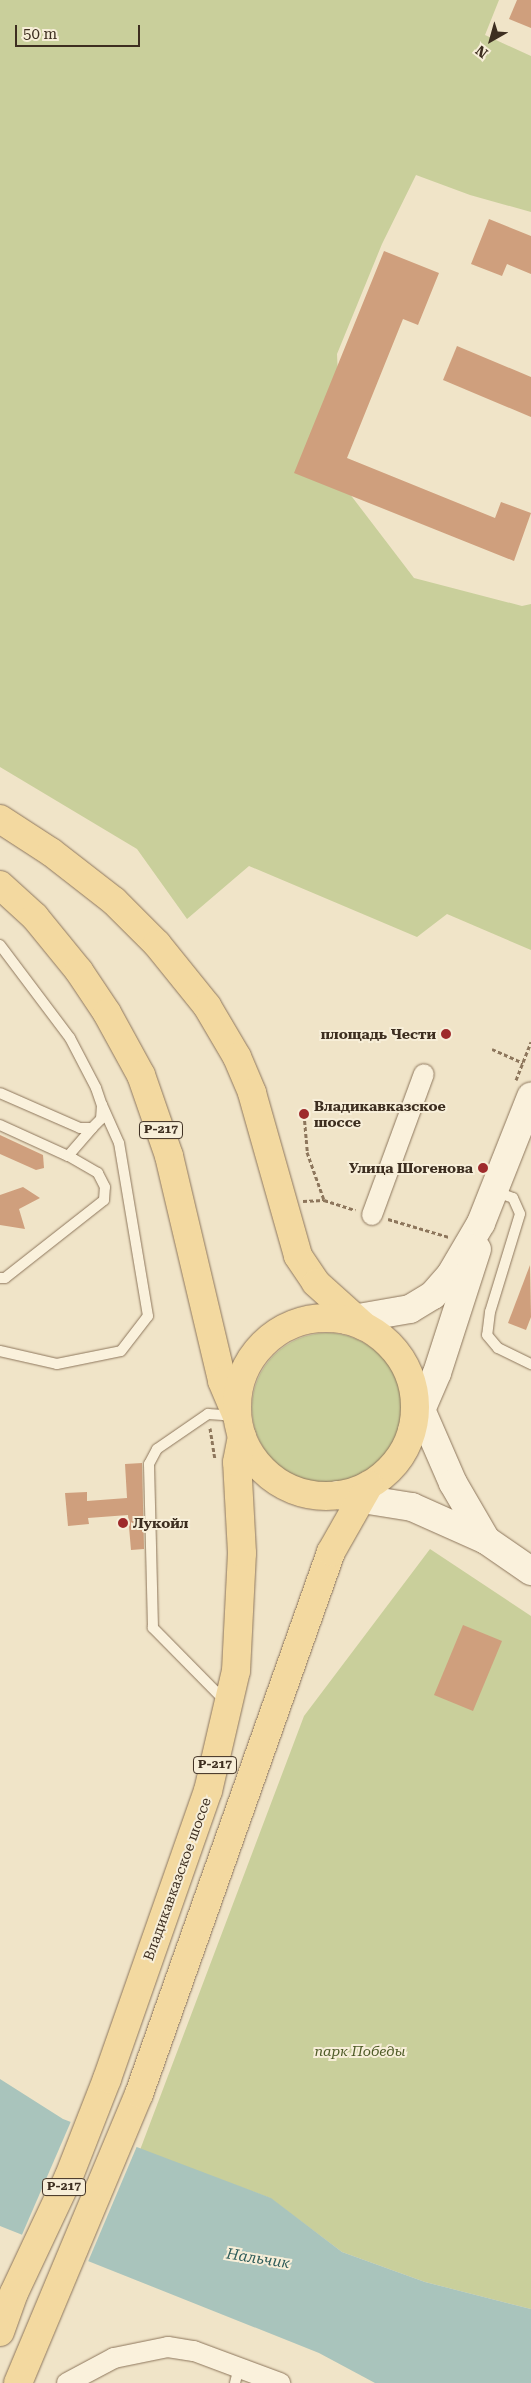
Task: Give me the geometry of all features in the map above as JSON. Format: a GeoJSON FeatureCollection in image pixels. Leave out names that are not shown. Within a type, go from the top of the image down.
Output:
{"type":"FeatureCollection","features":[{"type":"Feature","properties":{"kind":"main road"},"geometry":{"type":"LineString","coordinates":[[0,820],[51,852],[114,901],[158,944],[207,1006],[237,1057],[252,1093],[298,1256],[316,1283],[355,1322],[393,1348],[411,1379],[416,1413]]}},
{"type":"Feature","properties":{"kind":"main road","name":"Р-217"},"geometry":{"type":"LineString","coordinates":[[0,886],[35,918],[79,971],[107,1013],[141,1075],[163,1137],[222,1381],[239,1426],[255,1459],[279,1482],[317,1496],[356,1493]]}},
{"type":"Feature","properties":{"kind":"main road","name":"Р-217"},"geometry":{"type":"LineString","coordinates":[[239,1426],[238,1392],[245,1369],[264,1343],[276,1332],[298,1322],[322,1318],[355,1322]]}},
{"type":"Feature","properties":{"kind":"main road","name":"Р-217"},"geometry":{"type":"LineString","coordinates":[[18,2383],[49,2306],[105,2181],[139,2094],[331,1552],[356,1493],[401,1457],[416,1413]]}},
{"type":"Feature","properties":{"kind":"main road","name":"Владикавказское шоссе"},"geometry":{"type":"LineString","coordinates":[[0,2332],[14,2293],[70,2176],[107,2079],[195,1831],[230,1707],[236,1671],[242,1579],[237,1462],[239,1426]]}},
{"type":"Feature","properties":{"kind":"street"},"geometry":{"type":"LineString","coordinates":[[376,1216],[428,1075]]}},
{"type":"Feature","properties":{"kind":"street"},"geometry":{"type":"LineString","coordinates":[[355,1322],[410,1309],[434,1295],[451,1274],[481,1223],[494,1191],[522,1092]]}},
{"type":"Feature","properties":{"kind":"street"},"geometry":{"type":"LineString","coordinates":[[481,1223],[476,1255],[437,1373],[416,1413],[486,1540]]}},
{"type":"Feature","properties":{"kind":"street"},"geometry":{"type":"LineString","coordinates":[[356,1493],[412,1507],[486,1540],[531,1571]]}},
{"type":"Feature","properties":{"kind":"street"},"geometry":{"type":"LineString","coordinates":[[67,2383],[114,2358],[149,2348],[178,2347],[237,2375],[280,2383]]}},
{"type":"Feature","properties":{"kind":"lane"},"geometry":{"type":"LineString","coordinates":[[0,945],[66,1032],[119,1143],[148,1316],[121,1351],[57,1364],[0,1351]]}},
{"type":"Feature","properties":{"kind":"lane"},"geometry":{"type":"LineString","coordinates":[[0,1093],[67,1124],[92,1128]]}},
{"type":"Feature","properties":{"kind":"lane"},"geometry":{"type":"LineString","coordinates":[[68,1156],[101,1119],[102,1105]]}},
{"type":"Feature","properties":{"kind":"lane"},"geometry":{"type":"LineString","coordinates":[[0,1125],[98,1172],[105,1187],[104,1200],[5,1278],[0,1278]]}},
{"type":"Feature","properties":{"kind":"lane"},"geometry":{"type":"LineString","coordinates":[[494,1191],[512,1198],[520,1214],[490,1312],[487,1335],[498,1348],[530,1360]]}},
{"type":"Feature","properties":{"kind":"lane"},"geometry":{"type":"LineString","coordinates":[[230,1707],[153,1628],[149,1464],[158,1449],[208,1414],[239,1426]]}},
{"type":"Feature","properties":{"kind":"path"},"geometry":{"type":"LineString","coordinates":[[522,1092],[523,1063],[531,1042]]}},
{"type":"Feature","properties":{"kind":"path"},"geometry":{"type":"LineString","coordinates":[[492,1049],[523,1063]]}},
{"type":"Feature","properties":{"kind":"path"},"geometry":{"type":"LineString","coordinates":[[304,1114],[307,1152],[324,1200]]}},
{"type":"Feature","properties":{"kind":"path"},"geometry":{"type":"LineString","coordinates":[[300,1201],[324,1200],[455,1239]]}},
{"type":"Feature","properties":{"kind":"green space"},"geometry":{"type":"Polygon","coordinates":[[[0,0],[499,0],[485,35],[531,56],[531,212],[470,195],[416,175],[382,244],[337,354],[343,485],[414,578],[522,606],[531,604],[531,950],[447,914],[417,937],[249,866],[187,919],[137,849],[0,767],[0,0]]]}},
{"type":"Feature","properties":{"kind":"green space"},"geometry":{"type":"Polygon","coordinates":[[[327,1333],[342,1334],[356,1338],[369,1345],[380,1355],[390,1366],[397,1379],[401,1393],[401,1423],[397,1437],[390,1450],[380,1461],[369,1471],[356,1478],[342,1482],[327,1483],[312,1482],[298,1478],[285,1471],[274,1461],[264,1450],[257,1437],[253,1423],[252,1408],[253,1393],[257,1379],[264,1366],[274,1355],[285,1345],[298,1338],[312,1334],[327,1333]]]}},
{"type":"Feature","properties":{"kind":"green space","name":"парк Победы"},"geometry":{"type":"Polygon","coordinates":[[[430,1549],[531,1616],[531,2309],[425,2282],[342,2252],[270,2198],[140,2150],[304,1716],[430,1549]]]}},
{"type":"Feature","properties":{"kind":"water","name":"Нальчик"},"geometry":{"type":"Polygon","coordinates":[[[0,2079],[63,2119],[271,2198],[342,2252],[425,2282],[531,2309],[531,2383],[375,2383],[319,2353],[0,2226],[0,2079]]]}},
{"type":"Feature","properties":{"kind":"pier"},"geometry":{"type":"Polygon","coordinates":[[[72,2119],[137,2146],[87,2264],[21,2237],[72,2119]]]}},
{"type":"Feature","properties":{"kind":"building"},"geometry":{"type":"Polygon","coordinates":[[[517,0],[531,0],[531,28],[509,19],[517,0]]]}},
{"type":"Feature","properties":{"kind":"building"},"geometry":{"type":"Polygon","coordinates":[[[489,219],[531,236],[531,274],[507,264],[502,276],[471,264],[489,219]]]}},
{"type":"Feature","properties":{"kind":"building"},"geometry":{"type":"Polygon","coordinates":[[[384,251],[439,273],[418,325],[403,319],[347,458],[495,518],[501,502],[531,513],[514,561],[294,473],[384,251]]]}},
{"type":"Feature","properties":{"kind":"building"},"geometry":{"type":"Polygon","coordinates":[[[457,346],[531,377],[531,417],[443,380],[457,346]]]}},
{"type":"Feature","properties":{"kind":"building"},"geometry":{"type":"Polygon","coordinates":[[[0,1135],[43,1155],[44,1168],[36,1170],[0,1154],[0,1135]]]}},
{"type":"Feature","properties":{"kind":"building"},"geometry":{"type":"Polygon","coordinates":[[[23,1187],[40,1198],[19,1209],[25,1229],[0,1225],[0,1195],[23,1187]]]}},
{"type":"Feature","properties":{"kind":"building"},"geometry":{"type":"Polygon","coordinates":[[[530,1265],[531,1317],[526,1330],[508,1323],[530,1265]]]}},
{"type":"Feature","properties":{"kind":"building"},"geometry":{"type":"Polygon","coordinates":[[[142,1463],[144,1549],[131,1550],[128,1515],[88,1518],[89,1524],[68,1526],[65,1493],[87,1492],[87,1501],[127,1498],[125,1464],[142,1463]]]}},
{"type":"Feature","properties":{"kind":"building"},"geometry":{"type":"Polygon","coordinates":[[[463,1625],[502,1641],[473,1711],[434,1695],[463,1625]]]}},
{"type":"Feature","properties":{"kind":"place","name":"площадь Чести"},"geometry":{"type":"Point","coordinates":[446,1034]}},
{"type":"Feature","properties":{"kind":"place","name":"Владикавказское шоссе"},"geometry":{"type":"Point","coordinates":[304,1114]}},
{"type":"Feature","properties":{"kind":"place","name":"Улица Шогенова"},"geometry":{"type":"Point","coordinates":[483,1168]}},
{"type":"Feature","properties":{"kind":"place","name":"Лукойл"},"geometry":{"type":"Point","coordinates":[123,1523]}}]}
